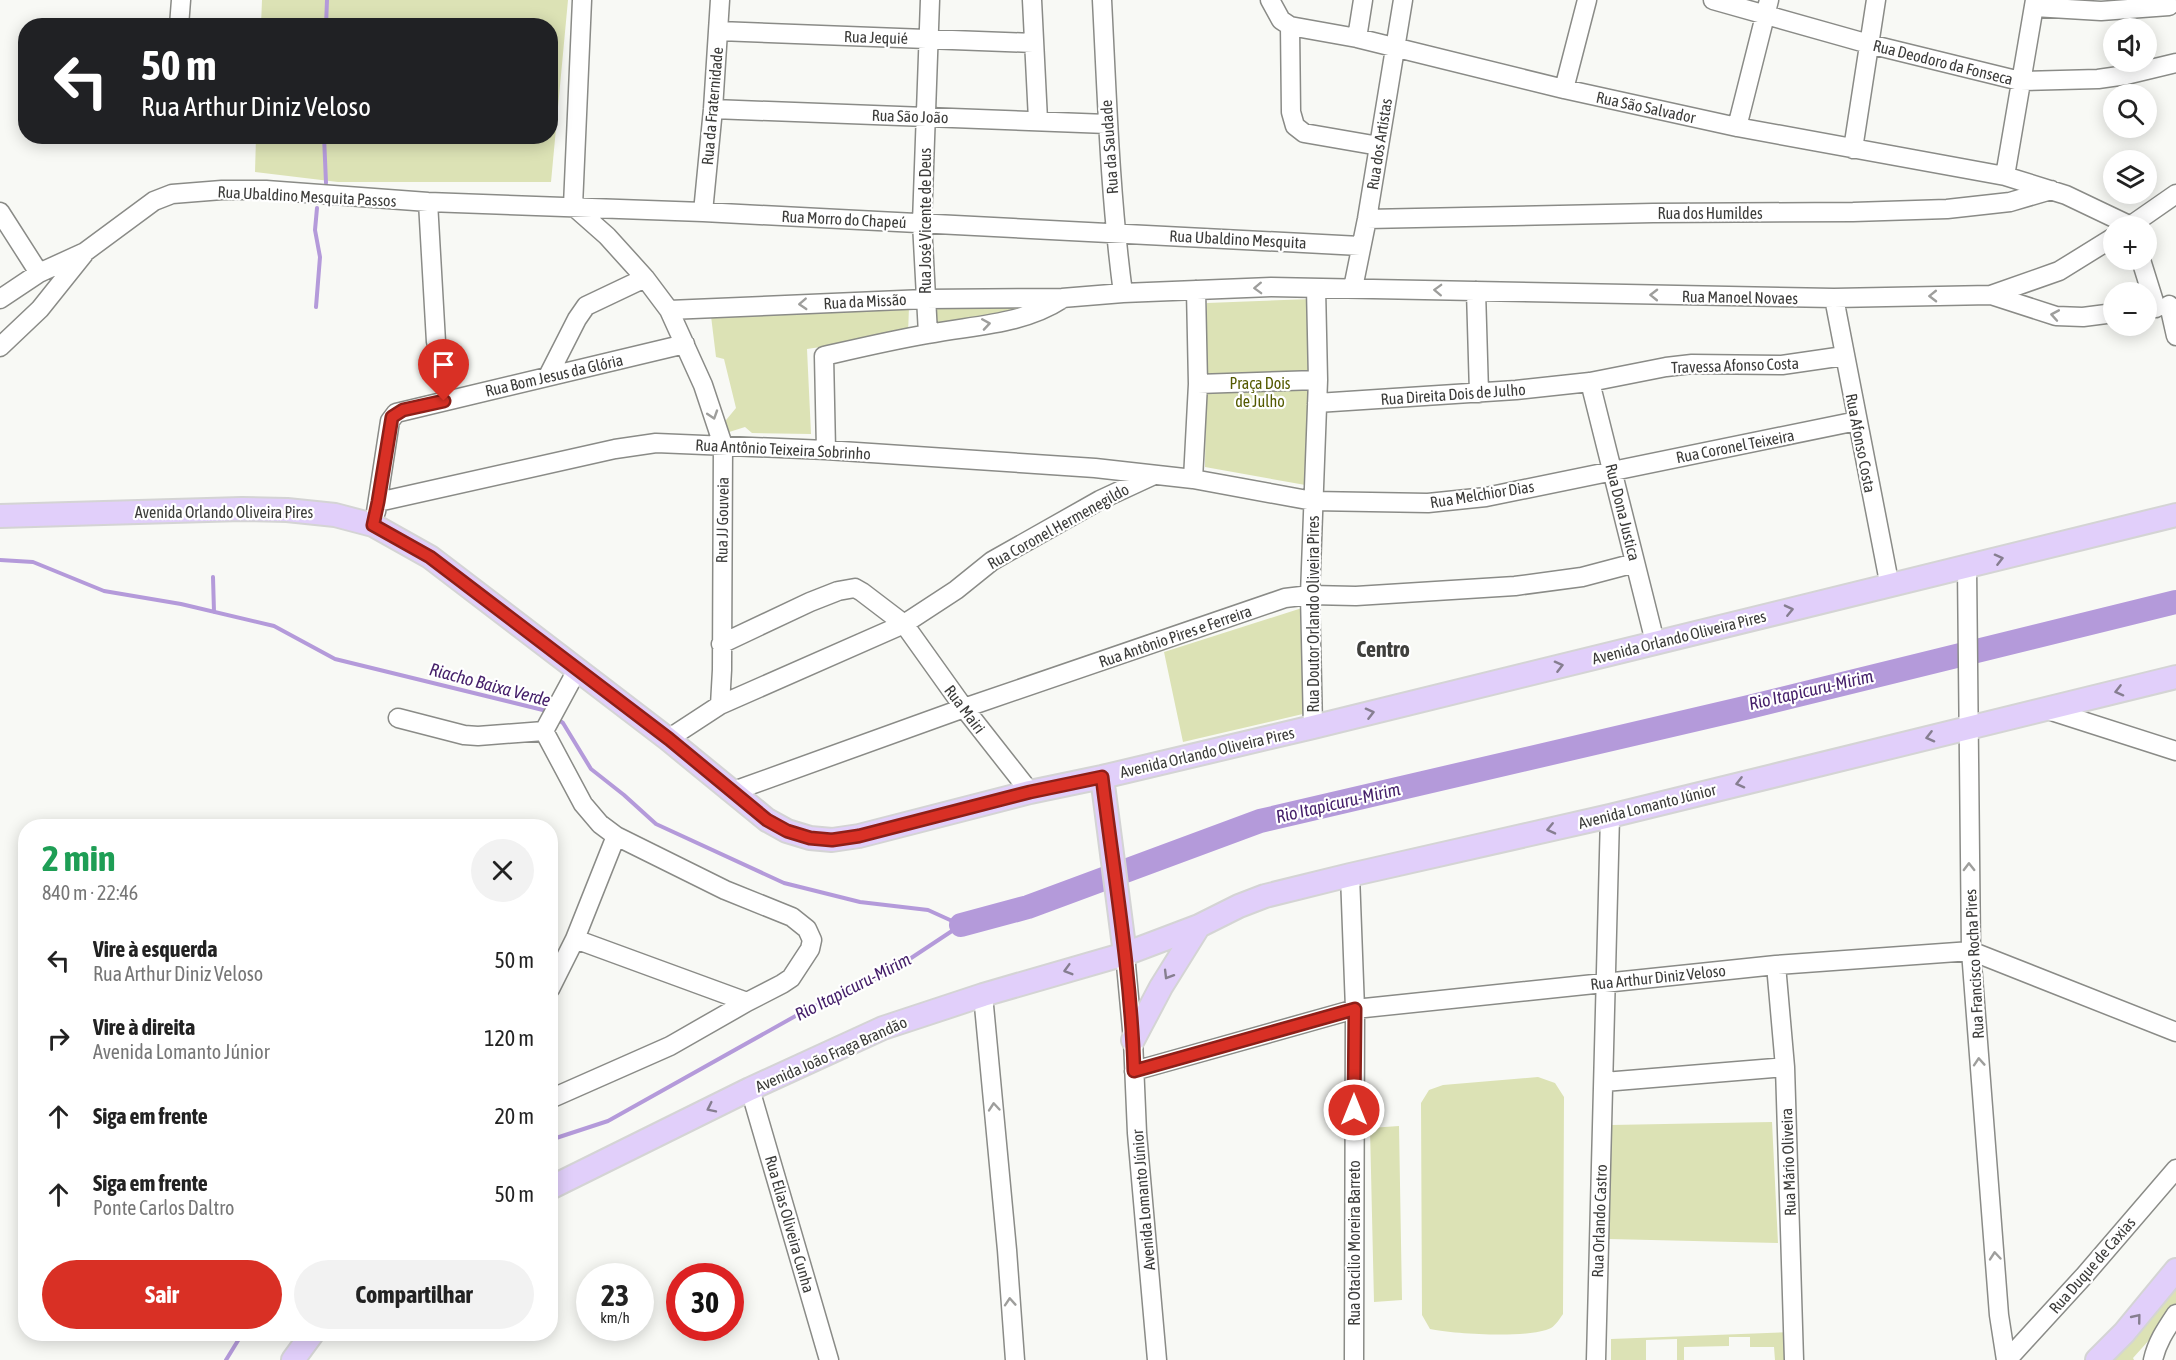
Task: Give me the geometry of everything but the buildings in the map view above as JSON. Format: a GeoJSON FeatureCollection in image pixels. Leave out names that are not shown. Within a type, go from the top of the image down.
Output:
{"type":"FeatureCollection","features":[{"type":"Feature","properties":{"kind":"main road","name":"Avenida Orlando Oliveira Pires"},"geometry":{"type":"LineString","coordinates":[[0,516],[242,509],[287,510],[334,515],[373,525],[430,557],[669,739],[767,820],[787,831],[810,838],[832,840],[859,836],[1030,792],[1104,788],[1313,727],[1655,642],[1890,586],[1967,577],[2176,515]]}},
{"type":"Feature","properties":{"kind":"main road","name":"Avenida Lomanto Júnior"},"geometry":{"type":"LineString","coordinates":[[1123,944],[1199,926],[1265,896],[1350,874],[1610,816],[1968,719],[2045,709],[2176,677]]}},
{"type":"Feature","properties":{"kind":"main road"},"geometry":{"type":"LineString","coordinates":[[1104,788],[1123,944]]}},
{"type":"Feature","properties":{"kind":"main road"},"geometry":{"type":"LineString","coordinates":[[1133,1040],[1161,987],[1199,926]]}},
{"type":"Feature","properties":{"kind":"main road","name":"Avenida João Fraga Brandão"},"geometry":{"type":"LineString","coordinates":[[558,1184],[750,1089],[883,1028],[983,995],[1123,944]]}},
{"type":"Feature","properties":{"kind":"main road"},"geometry":{"type":"LineString","coordinates":[[2097,1360],[2124,1333],[2176,1270]]}},
{"type":"Feature","properties":{"kind":"main road"},"geometry":{"type":"LineString","coordinates":[[295,1356],[307,1341]]}},
{"type":"Feature","properties":{"kind":"street"},"geometry":{"type":"LineString","coordinates":[[179,18],[180,0]]}},
{"type":"Feature","properties":{"kind":"street"},"geometry":{"type":"LineString","coordinates":[[573,206],[582,0]]}},
{"type":"Feature","properties":{"kind":"street","name":"Rua da Fraternidade"},"geometry":{"type":"LineString","coordinates":[[703,212],[720,0]]}},
{"type":"Feature","properties":{"kind":"street","name":"Rua José Vicente de Deus"},"geometry":{"type":"LineString","coordinates":[[928,334],[922,223],[930,0]]}},
{"type":"Feature","properties":{"kind":"street"},"geometry":{"type":"LineString","coordinates":[[1032,0],[1038,120]]}},
{"type":"Feature","properties":{"kind":"street","name":"Rua da Saudade"},"geometry":{"type":"LineString","coordinates":[[1102,0],[1107,124],[1115,233],[1123,293]]}},
{"type":"Feature","properties":{"kind":"street"},"geometry":{"type":"LineString","coordinates":[[1270,0],[1281,20],[1290,26],[1291,112],[1295,126],[1304,133],[1379,146]]}},
{"type":"Feature","properties":{"kind":"street"},"geometry":{"type":"LineString","coordinates":[[1357,38],[1363,0]]}},
{"type":"Feature","properties":{"kind":"street","name":"Rua dos Artistas"},"geometry":{"type":"LineString","coordinates":[[1353,288],[1367,219],[1402,0]]}},
{"type":"Feature","properties":{"kind":"street"},"geometry":{"type":"LineString","coordinates":[[1564,89],[1587,0]]}},
{"type":"Feature","properties":{"kind":"street","name":"Rua Deodoro da Fonseca"},"geometry":{"type":"LineString","coordinates":[[1713,0],[1767,7],[1869,44],[2020,81],[2098,79],[2176,63]]}},
{"type":"Feature","properties":{"kind":"street"},"geometry":{"type":"LineString","coordinates":[[1853,149],[1876,0]]}},
{"type":"Feature","properties":{"kind":"street"},"geometry":{"type":"LineString","coordinates":[[2005,176],[2034,3],[2100,11],[2169,6]]}},
{"type":"Feature","properties":{"kind":"street"},"geometry":{"type":"LineString","coordinates":[[1737,127],[1767,7]]}},
{"type":"Feature","properties":{"kind":"street","name":"Rua São Salvador"},"geometry":{"type":"LineString","coordinates":[[1290,26],[1395,46],[1564,89],[1737,127],[2005,176],[2066,195],[2110,216]]}},
{"type":"Feature","properties":{"kind":"street","name":"Rua Jequié"},"geometry":{"type":"LineString","coordinates":[[719,32],[1033,43]]}},
{"type":"Feature","properties":{"kind":"street","name":"Rua São João"},"geometry":{"type":"LineString","coordinates":[[713,109],[1107,124]]}},
{"type":"Feature","properties":{"kind":"street","name":"Rua Ubaldino Mesquita Passos"},"geometry":{"type":"LineString","coordinates":[[0,299],[44,270],[85,252],[154,201],[172,194],[222,190],[266,190],[428,202],[573,206]]}},
{"type":"Feature","properties":{"kind":"street","name":"Rua dos Humildes"},"geometry":{"type":"LineString","coordinates":[[1367,219],[1947,209],[2010,202],[2051,190]]}},
{"type":"Feature","properties":{"kind":"street"},"geometry":{"type":"LineString","coordinates":[[2145,216],[2176,194]]}},
{"type":"Feature","properties":{"kind":"street"},"geometry":{"type":"LineString","coordinates":[[428,202],[436,342]]}},
{"type":"Feature","properties":{"kind":"street","name":"Rua Morro do Chapeú"},"geometry":{"type":"LineString","coordinates":[[573,206],[1115,233]]}},
{"type":"Feature","properties":{"kind":"street","name":"Rua JJ Gouveia"},"geometry":{"type":"LineString","coordinates":[[573,206],[607,236],[645,278],[669,310],[704,385],[723,446],[720,705]]}},
{"type":"Feature","properties":{"kind":"street"},"geometry":{"type":"LineString","coordinates":[[0,212],[44,270],[63,282]]}},
{"type":"Feature","properties":{"kind":"street","name":"Rua Ubaldino Mesquita"},"geometry":{"type":"LineString","coordinates":[[1115,233],[1360,246]]}},
{"type":"Feature","properties":{"kind":"street","name":"Rua Manoel Novaes"},"geometry":{"type":"LineString","coordinates":[[1353,288],[1834,298],[1991,295],[2059,271],[2103,244]]}},
{"type":"Feature","properties":{"kind":"street"},"geometry":{"type":"LineString","coordinates":[[0,347],[40,309],[85,252]]}},
{"type":"Feature","properties":{"kind":"street"},"geometry":{"type":"LineString","coordinates":[[2145,270],[2176,336]]}},
{"type":"Feature","properties":{"kind":"street"},"geometry":{"type":"LineString","coordinates":[[548,376],[586,306],[645,278]]}},
{"type":"Feature","properties":{"kind":"street"},"geometry":{"type":"LineString","coordinates":[[1316,288],[1318,380],[1313,501],[1193,479],[1198,384],[1196,290],[1316,288],[1353,288]]}},
{"type":"Feature","properties":{"kind":"street","name":"Rua da Missão"},"geometry":{"type":"LineString","coordinates":[[669,310],[925,298],[1062,298],[1196,290]]}},
{"type":"Feature","properties":{"kind":"street"},"geometry":{"type":"LineString","coordinates":[[1476,291],[1479,393]]}},
{"type":"Feature","properties":{"kind":"street"},"geometry":{"type":"LineString","coordinates":[[1991,295],[2056,316],[2083,317],[2103,314]]}},
{"type":"Feature","properties":{"kind":"street","name":"Rua da Missão"},"geometry":{"type":"LineString","coordinates":[[826,450],[824,356],[928,334],[1021,319],[1048,308],[1062,298]]}},
{"type":"Feature","properties":{"kind":"street","name":"Rua Afonso Costa"},"geometry":{"type":"LineString","coordinates":[[1834,298],[1890,586]]}},
{"type":"Feature","properties":{"kind":"street","name":"Rua Bom Jesus da Glória"},"geometry":{"type":"LineString","coordinates":[[373,525],[390,421],[394,415],[403,410],[685,344]]}},
{"type":"Feature","properties":{"kind":"street","name":"Travessa Afonso Costa"},"geometry":{"type":"LineString","coordinates":[[1590,382],[1692,364],[1782,365],[1844,356]]}},
{"type":"Feature","properties":{"kind":"street"},"geometry":{"type":"LineString","coordinates":[[1198,384],[1318,380]]}},
{"type":"Feature","properties":{"kind":"street","name":"Rua Direita Dois de Julho"},"geometry":{"type":"LineString","coordinates":[[1317,403],[1479,393],[1590,382]]}},
{"type":"Feature","properties":{"kind":"street","name":"Rua Dona Justica"},"geometry":{"type":"LineString","coordinates":[[1590,382],[1655,642]]}},
{"type":"Feature","properties":{"kind":"street","name":"Rua Coronel Teixeira"},"geometry":{"type":"LineString","coordinates":[[1613,470],[1857,421]]}},
{"type":"Feature","properties":{"kind":"street","name":"Rua Antônio Teixeira Sobrinho"},"geometry":{"type":"LineString","coordinates":[[378,502],[636,445],[656,443],[826,450],[1095,468],[1193,479]]}},
{"type":"Feature","properties":{"kind":"street"},"geometry":{"type":"LineString","coordinates":[[1095,468],[1100,500]]}},
{"type":"Feature","properties":{"kind":"street","name":"Rua Melchior Dias"},"geometry":{"type":"LineString","coordinates":[[1313,501],[1428,503],[1456,501],[1613,470]]}},
{"type":"Feature","properties":{"kind":"street","name":"Rua Coronel Hermenegildo"},"geometry":{"type":"LineString","coordinates":[[669,739],[720,705],[904,624],[956,590],[992,561],[1100,500],[1156,474]]}},
{"type":"Feature","properties":{"kind":"street","name":"Rua Doutor Orlando Oliveira Pires"},"geometry":{"type":"LineString","coordinates":[[1313,501],[1310,595],[1313,727]]}},
{"type":"Feature","properties":{"kind":"street","name":"Rua Antônio Pires e Ferreira"},"geometry":{"type":"LineString","coordinates":[[731,792],[964,708],[1285,598],[1515,586],[1582,577],[1635,564]]}},
{"type":"Feature","properties":{"kind":"street","name":"Rua Francisco Rocha Pires"},"geometry":{"type":"LineString","coordinates":[[1967,577],[1971,951],[1999,1314],[2007,1360]]}},
{"type":"Feature","properties":{"kind":"street"},"geometry":{"type":"LineString","coordinates":[[721,644],[810,602],[855,588],[904,624]]}},
{"type":"Feature","properties":{"kind":"street","name":"Rua Mairi"},"geometry":{"type":"LineString","coordinates":[[904,624],[964,708],[1030,792]]}},
{"type":"Feature","properties":{"kind":"street"},"geometry":{"type":"LineString","coordinates":[[558,1095],[670,1046],[791,978],[810,949],[812,940],[807,928],[792,917],[725,890],[616,836],[600,824],[583,804],[550,721],[577,670]]}},
{"type":"Feature","properties":{"kind":"street"},"geometry":{"type":"LineString","coordinates":[[2045,709],[2176,751]]}},
{"type":"Feature","properties":{"kind":"street"},"geometry":{"type":"LineString","coordinates":[[398,718],[464,735],[478,736],[550,721]]}},
{"type":"Feature","properties":{"kind":"street","name":"Rua Orlando Castro"},"geometry":{"type":"LineString","coordinates":[[1596,1360],[1610,816]]}},
{"type":"Feature","properties":{"kind":"street"},"geometry":{"type":"LineString","coordinates":[[558,973],[575,939],[616,836]]}},
{"type":"Feature","properties":{"kind":"street","name":"Rua Otacilio Moreira Barreto"},"geometry":{"type":"LineString","coordinates":[[1350,874],[1355,1009],[1354,1360]]}},
{"type":"Feature","properties":{"kind":"street"},"geometry":{"type":"LineString","coordinates":[[575,939],[747,1002]]}},
{"type":"Feature","properties":{"kind":"street","name":"Avenida Lomanto Júnior"},"geometry":{"type":"LineString","coordinates":[[1123,944],[1133,1040],[1137,1133],[1157,1360]]}},
{"type":"Feature","properties":{"kind":"street","name":"Rua Arthur Diniz Veloso"},"geometry":{"type":"LineString","coordinates":[[1134,1071],[1355,1009],[1776,965],[1971,951],[2176,1032]]}},
{"type":"Feature","properties":{"kind":"street","name":"Rua Mário Oliveira"},"geometry":{"type":"LineString","coordinates":[[1776,965],[1785,1066],[1794,1360]]}},
{"type":"Feature","properties":{"kind":"street"},"geometry":{"type":"LineString","coordinates":[[983,995],[1015,1360]]}},
{"type":"Feature","properties":{"kind":"street"},"geometry":{"type":"LineString","coordinates":[[1604,1082],[1785,1066]]}},
{"type":"Feature","properties":{"kind":"street","name":"Rua Elias Oliveira Cunha"},"geometry":{"type":"LineString","coordinates":[[750,1089],[829,1360]]}},
{"type":"Feature","properties":{"kind":"street","name":"Rua Duque de Caxias"},"geometry":{"type":"LineString","coordinates":[[2007,1360],[2084,1276],[2176,1169]]}},
{"type":"Feature","properties":{"kind":"street"},"geometry":{"type":"LineString","coordinates":[[1993,1360],[1999,1314]]}},
{"type":"Feature","properties":{"kind":"street"},"geometry":{"type":"LineString","coordinates":[[2153,1360],[2163,1333],[2176,1314]]}},
{"type":"Feature","properties":{"kind":"green space"},"geometry":{"type":"Polygon","coordinates":[[[262,0],[568,0],[558,107],[558,18],[261,18],[262,0]]]}},
{"type":"Feature","properties":{"kind":"green space"},"geometry":{"type":"Polygon","coordinates":[[[256,144],[555,144],[551,182],[338,182],[255,172],[256,144]]]}},
{"type":"Feature","properties":{"kind":"green space","name":"Praça Dois de Julho"},"geometry":{"type":"Polygon","coordinates":[[[1312,299],[1311,486],[1205,467],[1207,303],[1312,299]]]}},
{"type":"Feature","properties":{"kind":"green space"},"geometry":{"type":"Polygon","coordinates":[[[1032,302],[1035,309],[934,328],[932,306],[1032,302]]]}},
{"type":"Feature","properties":{"kind":"green space"},"geometry":{"type":"Polygon","coordinates":[[[909,307],[908,334],[807,349],[811,434],[752,433],[745,427],[726,433],[722,425],[736,408],[724,359],[716,357],[711,316],[909,307]]]}},
{"type":"Feature","properties":{"kind":"green space"},"geometry":{"type":"Polygon","coordinates":[[[1302,608],[1307,713],[1183,742],[1164,652],[1302,608]]]}},
{"type":"Feature","properties":{"kind":"green space"},"geometry":{"type":"Polygon","coordinates":[[[1538,1077],[1555,1083],[1564,1097],[1563,1314],[1551,1328],[1526,1334],[1473,1334],[1430,1329],[1422,1315],[1421,1103],[1429,1090],[1443,1085],[1538,1077]]]}},
{"type":"Feature","properties":{"kind":"green space"},"geometry":{"type":"Polygon","coordinates":[[[1772,1122],[1778,1243],[1609,1239],[1611,1125],[1772,1122]]]}},
{"type":"Feature","properties":{"kind":"green space"},"geometry":{"type":"Polygon","coordinates":[[[1399,1126],[1402,1300],[1374,1302],[1370,1128],[1399,1126]]]}},
{"type":"Feature","properties":{"kind":"green space"},"geometry":{"type":"Polygon","coordinates":[[[2176,1277],[2176,1307],[2133,1358],[2134,1360],[2103,1360],[2176,1277]]]}},
{"type":"Feature","properties":{"kind":"green space"},"geometry":{"type":"Polygon","coordinates":[[[1794,1332],[1786,1360],[1775,1360],[1774,1347],[1750,1347],[1750,1337],[1729,1337],[1729,1346],[1684,1347],[1684,1360],[1677,1360],[1677,1339],[1646,1340],[1646,1360],[1611,1360],[1611,1339],[1794,1332]]]}},
{"type":"Feature","properties":{"kind":"waterway"},"geometry":{"type":"LineString","coordinates":[[326,18],[327,0]]}},
{"type":"Feature","properties":{"kind":"waterway"},"geometry":{"type":"LineString","coordinates":[[324,144],[326,183]]}},
{"type":"Feature","properties":{"kind":"waterway"},"geometry":{"type":"LineString","coordinates":[[316,307],[320,257],[315,230],[317,208]]}},
{"type":"Feature","properties":{"kind":"waterway","name":"Riacho Baixa Verde"},"geometry":{"type":"LineString","coordinates":[[0,560],[33,562],[104,591],[181,604],[274,626],[335,659],[547,711]]}},
{"type":"Feature","properties":{"kind":"waterway"},"geometry":{"type":"LineString","coordinates":[[213,577],[214,612]]}},
{"type":"Feature","properties":{"kind":"waterway","name":"Rio Itapicuru-Mirim"},"geometry":{"type":"LineString","coordinates":[[961,925],[1028,907],[1260,821],[1749,707],[2176,602]]}},
{"type":"Feature","properties":{"kind":"waterway","name":"Riacho Baixa Verde"},"geometry":{"type":"LineString","coordinates":[[556,718],[563,723],[591,769],[656,824],[784,883],[860,902],[928,910],[961,925]]}},
{"type":"Feature","properties":{"kind":"waterway","name":"Rio Itapicuru-Mirim"},"geometry":{"type":"LineString","coordinates":[[558,1137],[608,1121],[808,1009],[890,972],[961,925]]}},
{"type":"Feature","properties":{"kind":"waterway","name":"Rio Itapicuru-Mirim"},"geometry":{"type":"LineString","coordinates":[[226,1360],[238,1341]]}},
{"type":"Feature","properties":{"kind":"district","name":"Centro"},"geometry":{"type":"Point","coordinates":[1383,649]}},
{"type":"Feature","properties":{"kind":"route"},"geometry":{"type":"LineString","coordinates":[[444,401],[403,410],[392,417],[373,525],[430,557],[669,739],[767,820],[787,831],[810,838],[832,840],[859,836],[1030,792],[1102,777],[1125,954],[1134,1071],[1355,1009],[1354,1110]]}}]}
